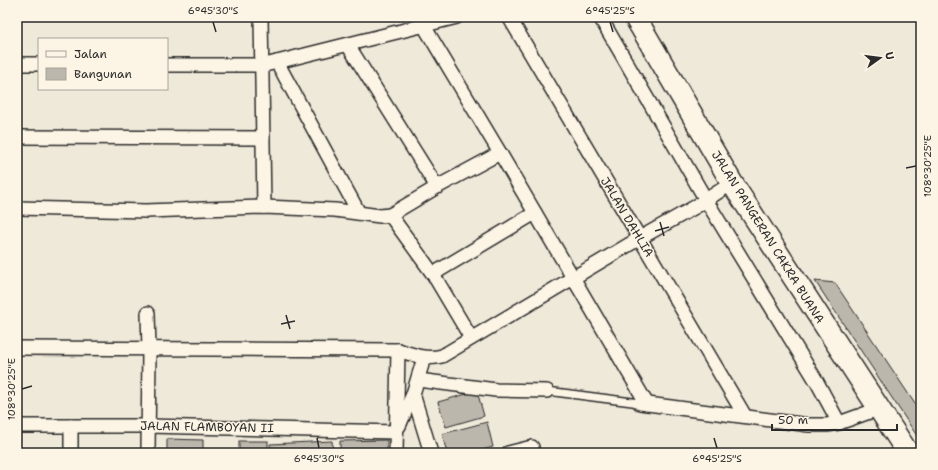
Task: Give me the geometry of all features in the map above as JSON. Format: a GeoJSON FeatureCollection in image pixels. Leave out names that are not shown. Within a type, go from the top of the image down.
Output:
{"type":"FeatureCollection","features":[{"type":"Feature","properties":{"kind":"main road","name":"JALAN PANGERAN CAKRA BUANA"},"geometry":{"type":"LineString","coordinates":[[634,17],[732,182],[908,453]]}},
{"type":"Feature","properties":{"kind":"street"},"geometry":{"type":"LineString","coordinates":[[261,17],[264,207]]}},
{"type":"Feature","properties":{"kind":"street"},"geometry":{"type":"LineString","coordinates":[[168,65],[261,65],[348,45],[457,17]]}},
{"type":"Feature","properties":{"kind":"street","name":"JALAN DAHLIA"},"geometry":{"type":"LineString","coordinates":[[509,17],[745,416]]}},
{"type":"Feature","properties":{"kind":"street"},"geometry":{"type":"LineString","coordinates":[[600,17],[706,200],[817,382],[839,423]]}},
{"type":"Feature","properties":{"kind":"street"},"geometry":{"type":"LineString","coordinates":[[424,26],[574,278],[644,403],[809,425],[839,423],[878,409]]}},
{"type":"Feature","properties":{"kind":"street"},"geometry":{"type":"LineString","coordinates":[[348,45],[437,187]]}},
{"type":"Feature","properties":{"kind":"street"},"geometry":{"type":"LineString","coordinates":[[277,62],[359,213]]}},
{"type":"Feature","properties":{"kind":"street"},"geometry":{"type":"LineString","coordinates":[[17,64],[38,64]]}},
{"type":"Feature","properties":{"kind":"street"},"geometry":{"type":"LineString","coordinates":[[17,137],[263,138]]}},
{"type":"Feature","properties":{"kind":"street"},"geometry":{"type":"LineString","coordinates":[[17,208],[146,211],[264,207],[335,210],[380,216],[390,215],[437,187],[500,153]]}},
{"type":"Feature","properties":{"kind":"street"},"geometry":{"type":"LineString","coordinates":[[17,348],[279,348],[398,350],[424,358],[442,356],[706,200],[732,182]]}},
{"type":"Feature","properties":{"kind":"street"},"geometry":{"type":"LineString","coordinates":[[433,274],[535,213]]}},
{"type":"Feature","properties":{"kind":"street"},"geometry":{"type":"LineString","coordinates":[[390,215],[433,274],[472,338]]}},
{"type":"Feature","properties":{"kind":"street"},"geometry":{"type":"LineString","coordinates":[[148,312],[148,453]]}},
{"type":"Feature","properties":{"kind":"street"},"geometry":{"type":"LineString","coordinates":[[396,453],[398,350]]}},
{"type":"Feature","properties":{"kind":"street"},"geometry":{"type":"LineString","coordinates":[[396,432],[413,394],[424,358]]}},
{"type":"Feature","properties":{"kind":"street"},"geometry":{"type":"LineString","coordinates":[[418,380],[496,390],[547,391]]}},
{"type":"Feature","properties":{"kind":"street"},"geometry":{"type":"LineString","coordinates":[[413,394],[431,453]]}},
{"type":"Feature","properties":{"kind":"street","name":"JALAN FLAMBOYAN II"},"geometry":{"type":"LineString","coordinates":[[17,426],[148,426],[396,432]]}},
{"type":"Feature","properties":{"kind":"street"},"geometry":{"type":"LineString","coordinates":[[71,426],[71,453]]}},
{"type":"Feature","properties":{"kind":"street"},"geometry":{"type":"LineString","coordinates":[[508,453],[532,447]]}},
{"type":"Feature","properties":{"kind":"lane"},"geometry":{"type":"LineString","coordinates":[[547,391],[644,403]]}},
{"type":"Feature","properties":{"kind":"building"},"geometry":{"type":"Polygon","coordinates":[[[815,281],[835,283],[921,413],[921,442],[815,281]]]}},
{"type":"Feature","properties":{"kind":"building"},"geometry":{"type":"Polygon","coordinates":[[[477,391],[484,416],[446,427],[438,402],[477,391]]]}},
{"type":"Feature","properties":{"kind":"building"},"geometry":{"type":"Polygon","coordinates":[[[487,422],[493,447],[471,453],[447,453],[442,434],[487,422]]]}},
{"type":"Feature","properties":{"kind":"building"},"geometry":{"type":"Polygon","coordinates":[[[167,439],[203,440],[203,453],[167,453],[167,439]]]}},
{"type":"Feature","properties":{"kind":"building"},"geometry":{"type":"Polygon","coordinates":[[[387,440],[387,453],[340,453],[340,441],[387,440]]]}},
{"type":"Feature","properties":{"kind":"building"},"geometry":{"type":"Polygon","coordinates":[[[239,441],[268,441],[268,453],[239,453],[239,441]]]}},
{"type":"Feature","properties":{"kind":"building"},"geometry":{"type":"Polygon","coordinates":[[[332,441],[333,453],[271,453],[270,444],[332,441]]]}}]}
